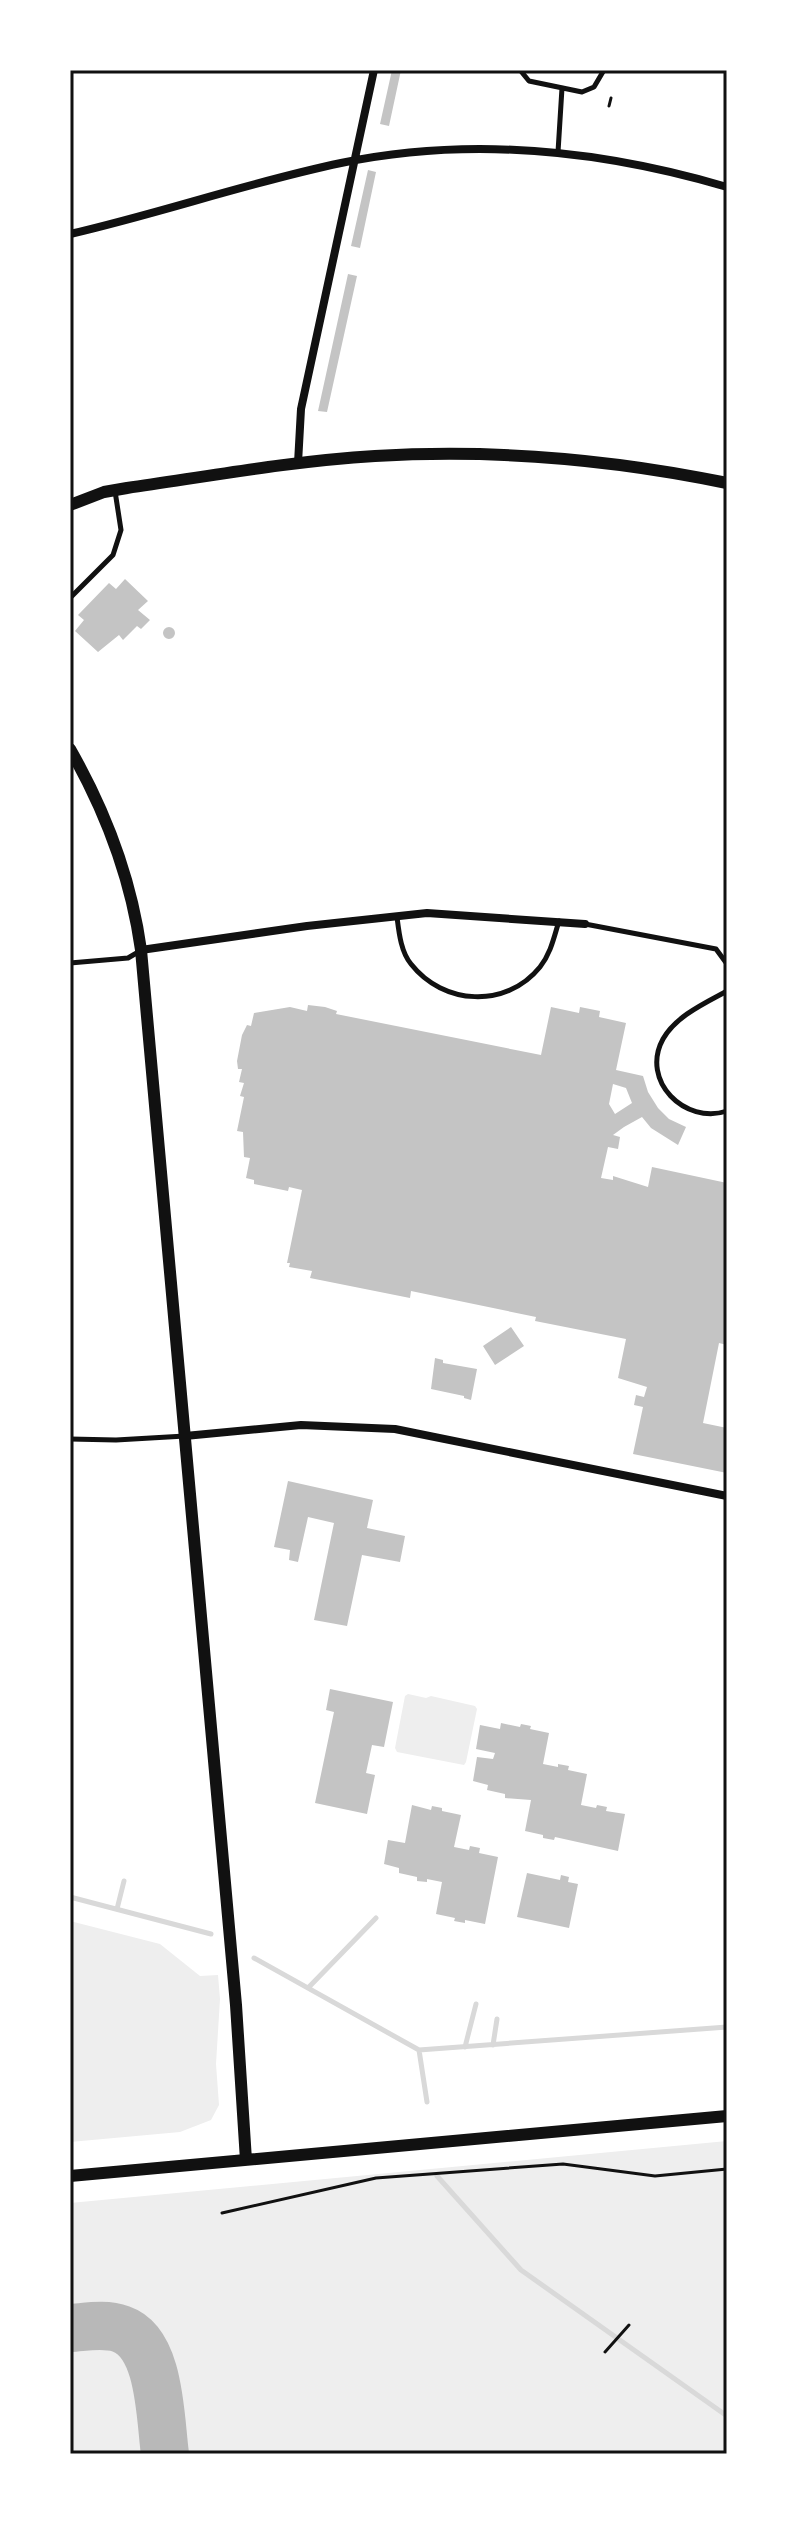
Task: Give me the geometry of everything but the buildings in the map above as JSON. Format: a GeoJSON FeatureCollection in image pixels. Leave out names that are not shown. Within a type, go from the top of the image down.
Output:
{"type":"FeatureCollection","features":[{"type":"Feature","properties":{"kind":"street"},"geometry":{"type":"LineString","coordinates":[[298,463],[301,409],[374,70]]}},
{"type":"Feature","properties":{"kind":"street"},"geometry":{"type":"LineString","coordinates":[[70,234],[354,161],[466,149],[558,152],[650,165],[727,187]]}},
{"type":"Feature","properties":{"kind":"street"},"geometry":{"type":"LineString","coordinates":[[70,505],[115,490],[298,463],[419,454],[504,456],[639,466],[727,483]]}},
{"type":"Feature","properties":{"kind":"street"},"geometry":{"type":"LineString","coordinates":[[70,749],[86,776],[117,850],[136,912],[141,950],[236,2005],[246,2160]]}},
{"type":"Feature","properties":{"kind":"street"},"geometry":{"type":"LineString","coordinates":[[141,950],[307,926],[427,913],[585,924]]}},
{"type":"Feature","properties":{"kind":"street"},"geometry":{"type":"LineString","coordinates":[[185,1436],[301,1425],[395,1429],[727,1496]]}},
{"type":"Feature","properties":{"kind":"street"},"geometry":{"type":"LineString","coordinates":[[70,2176],[727,2116]]}},
{"type":"Feature","properties":{"kind":"lane"},"geometry":{"type":"LineString","coordinates":[[520,70],[529,81],[582,92],[599,81],[604,70]]}},
{"type":"Feature","properties":{"kind":"lane"},"geometry":{"type":"LineString","coordinates":[[558,152],[562,88]]}},
{"type":"Feature","properties":{"kind":"lane"},"geometry":{"type":"LineString","coordinates":[[70,598],[113,555],[121,530],[115,490]]}},
{"type":"Feature","properties":{"kind":"lane"},"geometry":{"type":"LineString","coordinates":[[397,916],[400,938],[409,962],[428,982],[472,999],[516,987],[539,968],[550,950],[559,921]]}},
{"type":"Feature","properties":{"kind":"lane"},"geometry":{"type":"LineString","coordinates":[[585,924],[716,949],[727,964]]}},
{"type":"Feature","properties":{"kind":"lane"},"geometry":{"type":"LineString","coordinates":[[70,963],[128,958],[141,950]]}},
{"type":"Feature","properties":{"kind":"lane"},"geometry":{"type":"LineString","coordinates":[[727,991],[672,1026],[662,1041],[658,1058],[660,1077],[668,1096],[699,1114],[727,1111]]}},
{"type":"Feature","properties":{"kind":"lane"},"geometry":{"type":"LineString","coordinates":[[70,1439],[185,1436]]}},
{"type":"Feature","properties":{"kind":"path"},"geometry":{"type":"LineString","coordinates":[[609,106],[611,98]]}},
{"type":"Feature","properties":{"kind":"path"},"geometry":{"type":"LineString","coordinates":[[222,2213],[376,2178],[563,2164],[655,2176],[727,2169]]}},
{"type":"Feature","properties":{"kind":"path"},"geometry":{"type":"LineString","coordinates":[[605,2352],[629,2325]]}},
{"type":"Feature","properties":{"kind":"shaded area"},"geometry":{"type":"Polygon","coordinates":[[[408,1694],[475,1706],[477,1709],[464,1765],[397,1752],[395,1748],[405,1696],[408,1694]]]}},
{"type":"Feature","properties":{"kind":"shaded area"},"geometry":{"type":"Polygon","coordinates":[[[70,1921],[160,1944],[200,1976],[218,1975],[220,1999],[216,2064],[219,2105],[211,2120],[180,2132],[70,2142],[70,1921]]]}},
{"type":"Feature","properties":{"kind":"shaded area"},"geometry":{"type":"Polygon","coordinates":[[[727,2141],[727,2454],[70,2454],[70,2203],[727,2141]]]}},
{"type":"Feature","properties":{"kind":"waterway"},"geometry":{"type":"LineString","coordinates":[[117,1909],[124,1881]]}},
{"type":"Feature","properties":{"kind":"waterway"},"geometry":{"type":"LineString","coordinates":[[70,1897],[211,1934]]}},
{"type":"Feature","properties":{"kind":"waterway"},"geometry":{"type":"LineString","coordinates":[[308,1988],[376,1918]]}},
{"type":"Feature","properties":{"kind":"waterway"},"geometry":{"type":"LineString","coordinates":[[254,1958],[419,2050],[727,2027]]}},
{"type":"Feature","properties":{"kind":"waterway"},"geometry":{"type":"LineString","coordinates":[[465,2047],[476,2004]]}},
{"type":"Feature","properties":{"kind":"waterway"},"geometry":{"type":"LineString","coordinates":[[493,2045],[497,2019]]}},
{"type":"Feature","properties":{"kind":"waterway"},"geometry":{"type":"LineString","coordinates":[[419,2050],[427,2102]]}},
{"type":"Feature","properties":{"kind":"waterway"},"geometry":{"type":"LineString","coordinates":[[437,2176],[521,2270],[727,2416]]}},
{"type":"Feature","properties":{"kind":"taxiway"},"geometry":{"type":"LineString","coordinates":[[70,2328],[115,2327],[134,2337],[144,2349],[156,2383],[165,2454]]}}]}
